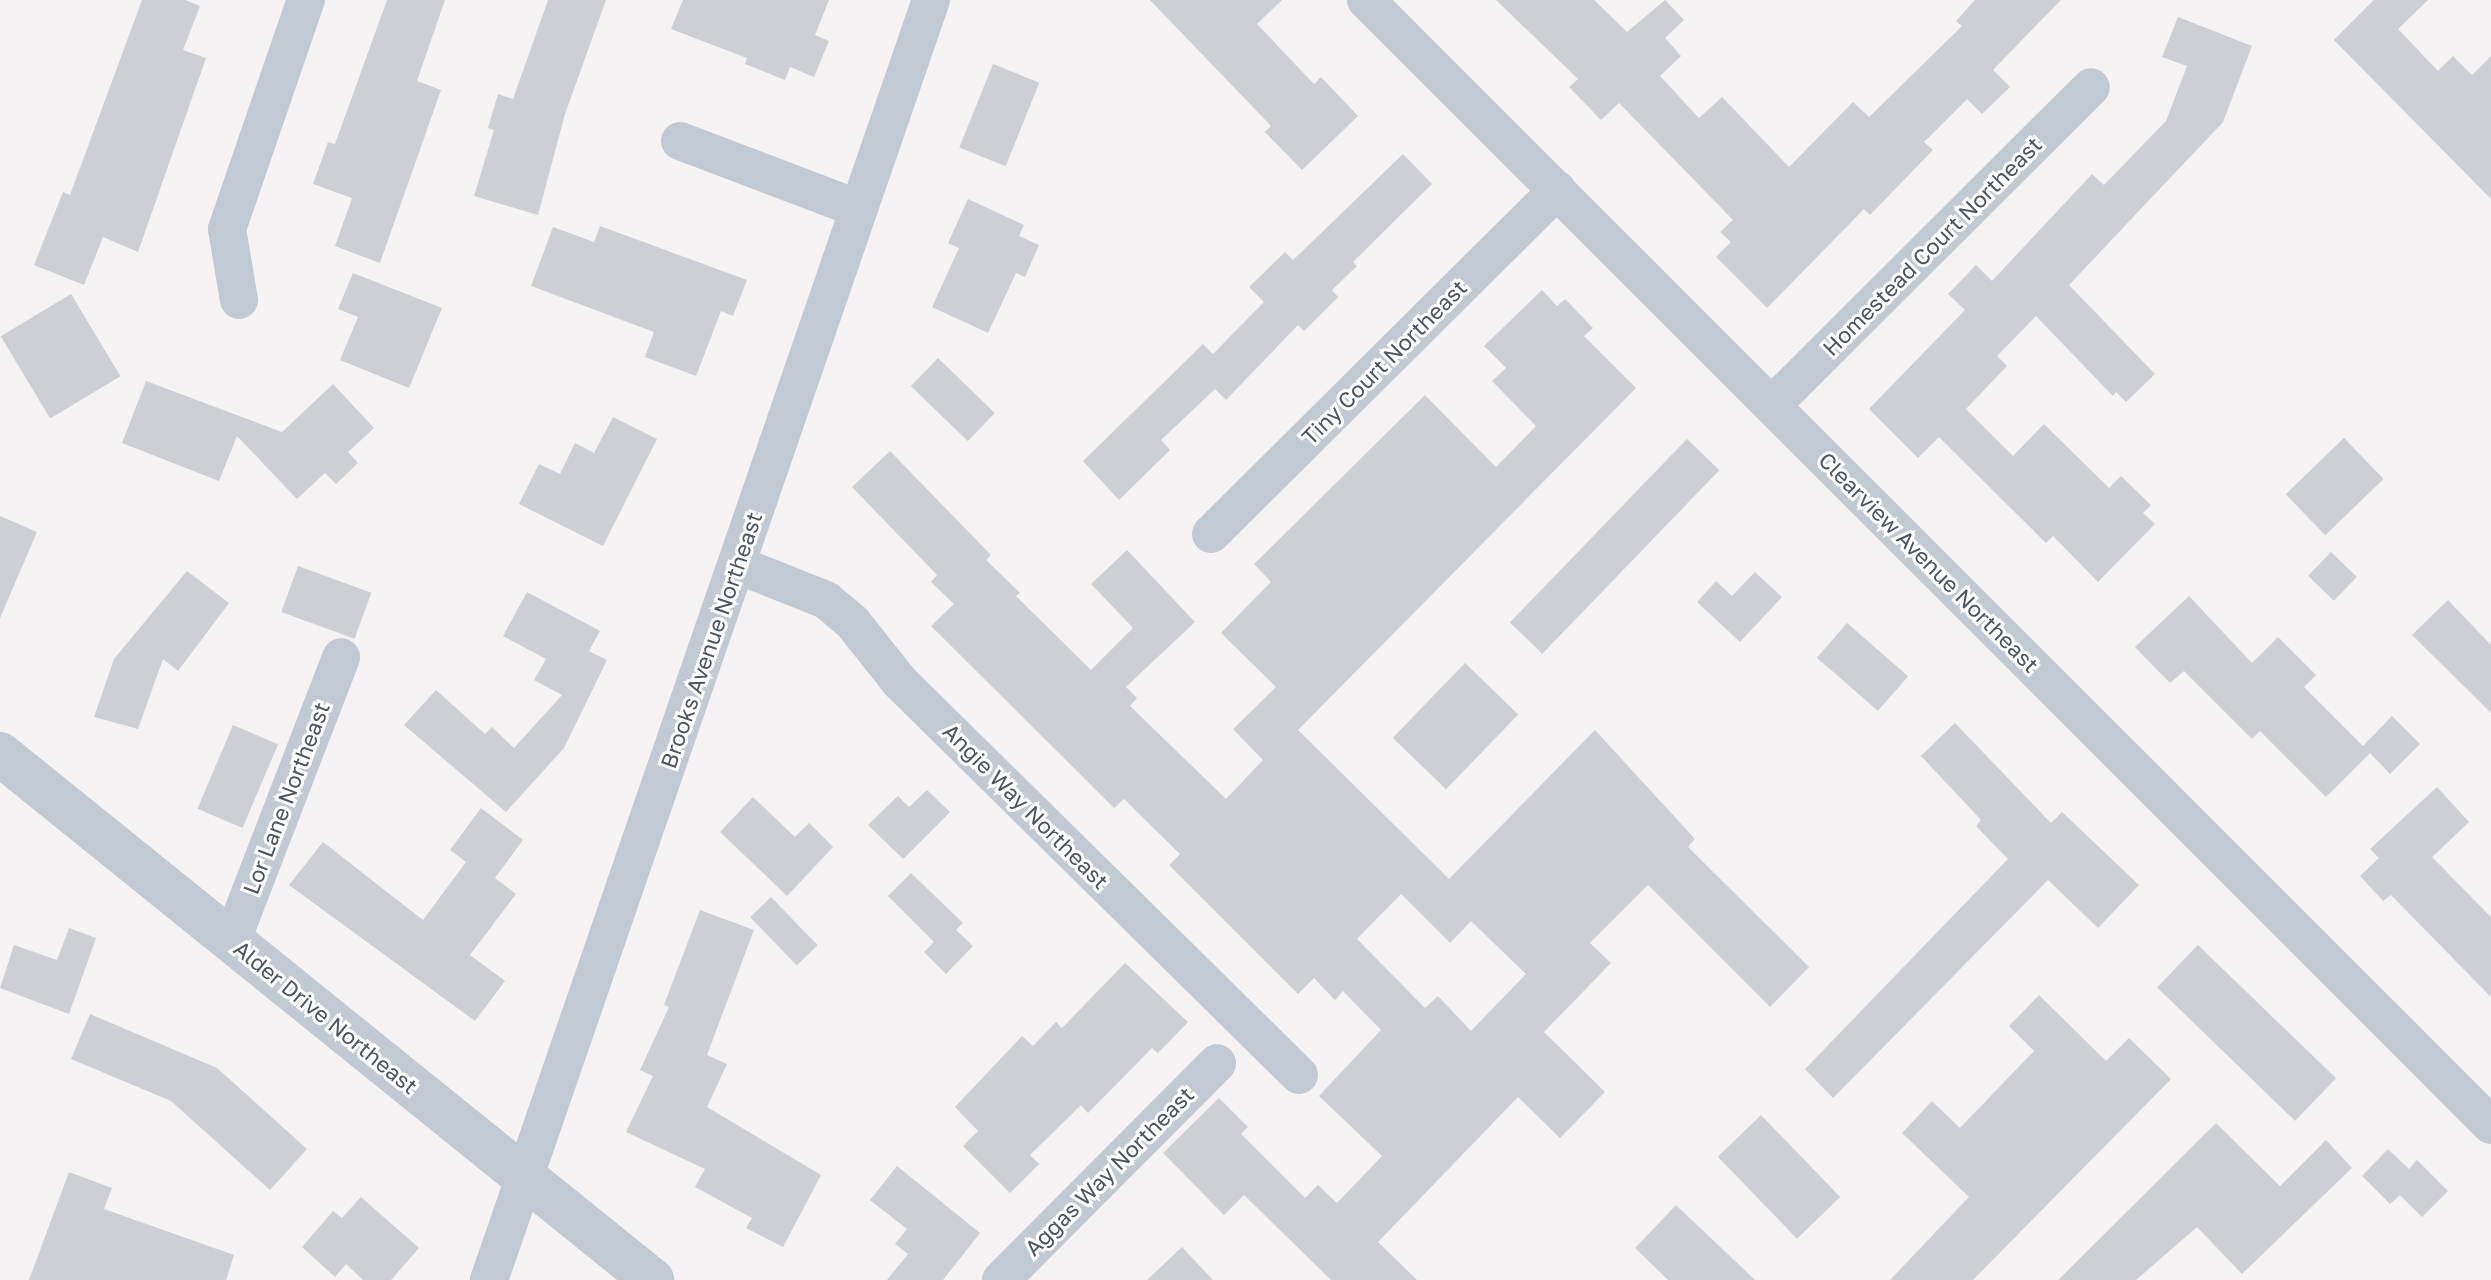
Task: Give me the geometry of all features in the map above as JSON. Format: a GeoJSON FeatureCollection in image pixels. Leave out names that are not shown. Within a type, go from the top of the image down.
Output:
{"type":"FeatureCollection","features":[{"type":"Feature","properties":{"kind":"street"},"geometry":{"type":"LineString","coordinates":[[239,300],[227,229],[306,0]]}},
{"type":"Feature","properties":{"kind":"street","name":"Brooks Avenue Northeast"},"geometry":{"type":"LineString","coordinates":[[489,1280],[738,565],[856,208],[931,0]]}},
{"type":"Feature","properties":{"kind":"street","name":"Clearview Avenue Northeast"},"geometry":{"type":"LineString","coordinates":[[1366,0],[2491,1125]]}},
{"type":"Feature","properties":{"kind":"street","name":"Homestead Court Northeast"},"geometry":{"type":"LineString","coordinates":[[1772,405],[2091,87]]}},
{"type":"Feature","properties":{"kind":"street"},"geometry":{"type":"LineString","coordinates":[[680,141],[856,208]]}},
{"type":"Feature","properties":{"kind":"street","name":"Tiny Court Northeast"},"geometry":{"type":"LineString","coordinates":[[1211,534],[1557,190]]}},
{"type":"Feature","properties":{"kind":"street","name":"Angie Way Northeast"},"geometry":{"type":"LineString","coordinates":[[738,565],[814,594],[853,623],[900,682],[1299,1075]]}},
{"type":"Feature","properties":{"kind":"street","name":"Lor Lane Northeast"},"geometry":{"type":"LineString","coordinates":[[232,940],[341,657]]}},
{"type":"Feature","properties":{"kind":"street","name":"Alder Drive Northeast"},"geometry":{"type":"LineString","coordinates":[[0,754],[652,1280]]}},
{"type":"Feature","properties":{"kind":"street","name":"Aggas Way Northeast"},"geometry":{"type":"LineString","coordinates":[[1001,1280],[1217,1063]]}},
{"type":"Feature","properties":{"kind":"building"},"geometry":{"type":"Polygon","coordinates":[[[142,0],[185,0],[200,6],[183,50],[206,58],[138,252],[103,237],[84,285],[34,265],[63,192],[70,195],[142,0]]]}},
{"type":"Feature","properties":{"kind":"building"},"geometry":{"type":"Polygon","coordinates":[[[387,0],[445,0],[417,81],[441,90],[380,263],[335,246],[352,198],[313,184],[328,142],[335,144],[387,0]]]}},
{"type":"Feature","properties":{"kind":"building"},"geometry":{"type":"Polygon","coordinates":[[[548,0],[606,0],[565,114],[538,215],[474,196],[494,130],[488,128],[498,94],[513,99],[548,0]]]}},
{"type":"Feature","properties":{"kind":"building"},"geometry":{"type":"Polygon","coordinates":[[[683,0],[829,0],[815,35],[829,41],[814,77],[790,67],[785,80],[745,64],[747,58],[671,29],[683,0]]]}},
{"type":"Feature","properties":{"kind":"building"},"geometry":{"type":"Polygon","coordinates":[[[1150,0],[1282,0],[1257,24],[1314,84],[1321,77],[1358,116],[1302,170],[1265,132],[1271,126],[1150,0]]]}},
{"type":"Feature","properties":{"kind":"building"},"geometry":{"type":"Polygon","coordinates":[[[1496,0],[1594,0],[1627,32],[1665,0],[1684,20],[1665,38],[1681,56],[1660,76],[1699,118],[1722,97],[1789,167],[1853,102],[1869,117],[1962,26],[1956,21],[1975,0],[2061,0],[1993,70],[2010,87],[1982,114],[1967,99],[1924,142],[1933,150],[1870,215],[1864,209],[1767,308],[1716,257],[1731,242],[1720,232],[1733,220],[1619,103],[1601,120],[1569,87],[1578,79],[1496,0]]]}},
{"type":"Feature","properties":{"kind":"building"},"geometry":{"type":"Polygon","coordinates":[[[2374,0],[2428,0],[2398,29],[2438,71],[2453,56],[2472,75],[2491,56],[2491,199],[2334,40],[2374,0]]]}},
{"type":"Feature","properties":{"kind":"building"},"geometry":{"type":"Polygon","coordinates":[[[2178,17],[2252,46],[2223,122],[2069,285],[2155,374],[2126,402],[2116,392],[2113,396],[2036,316],[1997,356],[2007,366],[1966,409],[2013,456],[2044,424],[2109,488],[2121,476],[2151,505],[2143,513],[2155,524],[2098,582],[2053,536],[2046,543],[1939,437],[1918,458],[1869,409],[1965,310],[1948,294],[1976,265],[1992,281],[2092,174],[2104,185],[2166,121],[2187,66],[2162,57],[2178,17]]]}},
{"type":"Feature","properties":{"kind":"building"},"geometry":{"type":"Polygon","coordinates":[[[993,64],[1039,83],[1006,166],[959,147],[993,64]]]}},
{"type":"Feature","properties":{"kind":"building"},"geometry":{"type":"Polygon","coordinates":[[[1403,154],[1432,184],[1353,262],[1357,266],[1332,290],[1338,297],[1304,331],[1298,325],[1226,400],[1215,389],[1161,440],[1170,450],[1119,500],[1083,461],[1203,344],[1213,354],[1264,302],[1249,287],[1285,252],[1293,260],[1403,154]]]}},
{"type":"Feature","properties":{"kind":"building"},"geometry":{"type":"Polygon","coordinates":[[[968,199],[1024,225],[1019,236],[1039,245],[1025,277],[1016,273],[988,333],[932,307],[959,248],[948,243],[968,199]]]}},
{"type":"Feature","properties":{"kind":"building"},"geometry":{"type":"Polygon","coordinates":[[[600,226],[747,280],[733,316],[721,311],[696,376],[645,357],[654,332],[531,286],[553,227],[594,242],[600,226]]]}},
{"type":"Feature","properties":{"kind":"building"},"geometry":{"type":"Polygon","coordinates":[[[353,273],[442,308],[409,388],[340,360],[358,317],[338,309],[353,273]]]}},
{"type":"Feature","properties":{"kind":"building"},"geometry":{"type":"Polygon","coordinates":[[[1542,290],[1557,306],[1565,299],[1593,328],[1584,336],[1636,388],[1298,730],[1449,879],[1595,730],[1695,839],[1688,847],[1809,967],[1770,1007],[1648,885],[1590,943],[1611,963],[1544,1032],[1605,1092],[1560,1138],[1518,1097],[1378,1242],[1417,1280],[1331,1280],[1244,1195],[1224,1215],[1163,1153],[1219,1098],[1248,1127],[1241,1134],[1305,1198],[1318,1185],[1337,1203],[1382,1156],[1319,1096],[1381,1030],[1343,991],[1335,1000],[1314,978],[1298,994],[1169,865],[1180,854],[1124,799],[1114,808],[931,626],[954,604],[931,582],[937,575],[852,487],[890,451],[991,555],[986,560],[1020,593],[1016,596],[1091,670],[1133,628],[1091,584],[1127,550],[1195,622],[1126,687],[1137,698],[1130,706],[1226,799],[1263,760],[1233,729],[1276,687],[1221,633],[1271,582],[1254,564],[1425,395],[1496,467],[1536,426],[1492,381],[1506,368],[1484,346],[1542,290]],[[1401,894],[1357,939],[1425,1008],[1438,996],[1471,1031],[1526,974],[1471,921],[1450,943],[1401,894]]]}},
{"type":"Feature","properties":{"kind":"building"},"geometry":{"type":"Polygon","coordinates":[[[71,294],[120,376],[50,419],[1,336],[71,294]]]}},
{"type":"Feature","properties":{"kind":"building"},"geometry":{"type":"Polygon","coordinates":[[[938,358],[995,413],[968,441],[911,386],[938,358]]]}},
{"type":"Feature","properties":{"kind":"building"},"geometry":{"type":"Polygon","coordinates":[[[146,381],[282,432],[333,384],[374,428],[348,452],[358,463],[336,484],[325,473],[297,499],[237,436],[219,481],[122,443],[146,381]]]}},
{"type":"Feature","properties":{"kind":"building"},"geometry":{"type":"Polygon","coordinates":[[[613,417],[657,439],[603,546],[519,504],[539,464],[560,474],[575,443],[594,453],[613,417]]]}},
{"type":"Feature","properties":{"kind":"building"},"geometry":{"type":"Polygon","coordinates":[[[2344,438],[2384,479],[2325,535],[2286,494],[2344,438]]]}},
{"type":"Feature","properties":{"kind":"building"},"geometry":{"type":"Polygon","coordinates":[[[1687,439],[1719,470],[1542,654],[1510,622],[1687,439]]]}},
{"type":"Feature","properties":{"kind":"building"},"geometry":{"type":"Polygon","coordinates":[[[0,516],[37,532],[0,618],[0,516]]]}},
{"type":"Feature","properties":{"kind":"building"},"geometry":{"type":"Polygon","coordinates":[[[2331,552],[2357,577],[2334,601],[2308,576],[2331,552]]]}},
{"type":"Feature","properties":{"kind":"building"},"geometry":{"type":"Polygon","coordinates":[[[298,566],[371,593],[355,639],[281,612],[298,566]]]}},
{"type":"Feature","properties":{"kind":"building"},"geometry":{"type":"Polygon","coordinates":[[[187,571],[229,603],[178,671],[163,659],[138,729],[94,717],[114,659],[187,571]]]}},
{"type":"Feature","properties":{"kind":"building"},"geometry":{"type":"Polygon","coordinates":[[[1755,572],[1782,597],[1740,642],[1697,602],[1716,581],[1732,596],[1755,572]]]}},
{"type":"Feature","properties":{"kind":"building"},"geometry":{"type":"Polygon","coordinates":[[[527,592],[600,631],[589,651],[607,660],[564,748],[506,812],[404,725],[436,690],[485,734],[492,727],[514,748],[562,695],[534,680],[546,659],[503,636],[527,592]]]}},
{"type":"Feature","properties":{"kind":"building"},"geometry":{"type":"Polygon","coordinates":[[[2189,596],[2252,663],[2278,637],[2316,675],[2304,687],[2363,746],[2392,716],[2420,744],[2390,774],[2370,753],[2326,797],[2260,731],[2252,739],[2184,671],[2170,683],[2135,647],[2189,596]]]}},
{"type":"Feature","properties":{"kind":"building"},"geometry":{"type":"Polygon","coordinates":[[[2448,600],[2491,645],[2491,713],[2412,635],[2448,600]]]}},
{"type":"Feature","properties":{"kind":"building"},"geometry":{"type":"Polygon","coordinates":[[[1847,623],[1908,676],[1878,711],[1817,658],[1847,623]]]}},
{"type":"Feature","properties":{"kind":"building"},"geometry":{"type":"Polygon","coordinates":[[[1465,663],[1518,714],[1446,789],[1393,738],[1465,663]]]}},
{"type":"Feature","properties":{"kind":"building"},"geometry":{"type":"Polygon","coordinates":[[[1955,723],[2051,823],[2062,812],[2139,885],[2098,928],[2048,880],[1833,1098],[1805,1069],[2008,859],[1976,826],[1981,820],[1921,756],[1955,723]]]}},
{"type":"Feature","properties":{"kind":"building"},"geometry":{"type":"Polygon","coordinates":[[[233,725],[278,744],[243,828],[197,809],[233,725]]]}},
{"type":"Feature","properties":{"kind":"building"},"geometry":{"type":"Polygon","coordinates":[[[2437,787],[2469,822],[2432,857],[2491,917],[2491,997],[2391,895],[2383,901],[2360,876],[2379,858],[2370,849],[2437,787]]]}},
{"type":"Feature","properties":{"kind":"building"},"geometry":{"type":"Polygon","coordinates":[[[927,790],[950,812],[903,859],[868,825],[898,796],[909,807],[927,790]]]}},
{"type":"Feature","properties":{"kind":"building"},"geometry":{"type":"Polygon","coordinates":[[[753,797],[795,837],[809,823],[833,847],[787,896],[720,832],[753,797]]]}},
{"type":"Feature","properties":{"kind":"building"},"geometry":{"type":"Polygon","coordinates":[[[481,808],[523,840],[495,878],[516,894],[470,955],[505,981],[475,1021],[289,885],[323,842],[423,920],[466,862],[450,850],[481,808]]]}},
{"type":"Feature","properties":{"kind":"building"},"geometry":{"type":"Polygon","coordinates":[[[911,873],[963,923],[956,930],[973,946],[946,974],[924,952],[934,942],[888,896],[911,873]]]}},
{"type":"Feature","properties":{"kind":"building"},"geometry":{"type":"Polygon","coordinates":[[[771,897],[818,945],[797,965],[750,917],[771,897]]]}},
{"type":"Feature","properties":{"kind":"building"},"geometry":{"type":"Polygon","coordinates":[[[700,910],[754,930],[707,1055],[727,1064],[707,1107],[821,1175],[783,1247],[746,1228],[752,1218],[695,1187],[705,1169],[626,1132],[653,1076],[640,1070],[669,1007],[664,1005],[700,910]]]}},
{"type":"Feature","properties":{"kind":"building"},"geometry":{"type":"Polygon","coordinates":[[[69,928],[96,938],[69,1014],[0,988],[14,945],[57,960],[69,928]]]}},
{"type":"Feature","properties":{"kind":"building"},"geometry":{"type":"Polygon","coordinates":[[[2198,945],[2336,1078],[2295,1121],[2157,987],[2198,945]]]}},
{"type":"Feature","properties":{"kind":"building"},"geometry":{"type":"Polygon","coordinates":[[[1125,963],[1188,1022],[1158,1053],[1152,1048],[1088,1113],[1081,1105],[1030,1155],[1039,1164],[1010,1193],[963,1146],[978,1131],[955,1107],[1022,1036],[1033,1046],[1056,1022],[1062,1028],[1125,963]]]}},
{"type":"Feature","properties":{"kind":"building"},"geometry":{"type":"Polygon","coordinates":[[[2039,995],[2106,1061],[2129,1038],[2171,1079],[1973,1280],[1890,1280],[1969,1197],[1902,1133],[1932,1101],[1960,1128],[2034,1051],[2009,1026],[2039,995]]]}},
{"type":"Feature","properties":{"kind":"building"},"geometry":{"type":"Polygon","coordinates":[[[90,1014],[217,1068],[307,1149],[270,1190],[171,1101],[71,1059],[90,1014]]]}},
{"type":"Feature","properties":{"kind":"building"},"geometry":{"type":"Polygon","coordinates":[[[1761,1115],[1840,1197],[1797,1239],[1718,1157],[1761,1115]]]}},
{"type":"Feature","properties":{"kind":"building"},"geometry":{"type":"Polygon","coordinates":[[[2216,1123],[2280,1186],[2326,1140],[2352,1168],[2242,1274],[2197,1227],[2136,1280],[2058,1280],[2216,1123]]]}},
{"type":"Feature","properties":{"kind":"building"},"geometry":{"type":"Polygon","coordinates":[[[2388,1149],[2409,1169],[2417,1160],[2448,1191],[2422,1217],[2400,1195],[2390,1204],[2362,1176],[2388,1149]]]}},
{"type":"Feature","properties":{"kind":"building"},"geometry":{"type":"Polygon","coordinates":[[[897,1166],[980,1233],[943,1280],[887,1280],[908,1254],[895,1244],[907,1229],[870,1200],[897,1166]]]}},
{"type":"Feature","properties":{"kind":"building"},"geometry":{"type":"Polygon","coordinates":[[[69,1172],[112,1188],[104,1209],[234,1255],[226,1280],[29,1280],[69,1172]]]}},
{"type":"Feature","properties":{"kind":"building"},"geometry":{"type":"Polygon","coordinates":[[[361,1197],[419,1248],[391,1280],[363,1280],[346,1264],[335,1277],[302,1247],[333,1211],[342,1218],[361,1197]]]}},
{"type":"Feature","properties":{"kind":"building"},"geometry":{"type":"Polygon","coordinates":[[[1676,1205],[1755,1280],[1668,1280],[1635,1248],[1676,1205]]]}},
{"type":"Feature","properties":{"kind":"building"},"geometry":{"type":"Polygon","coordinates":[[[1182,1247],[1213,1280],[1147,1280],[1182,1247]]]}}]}
